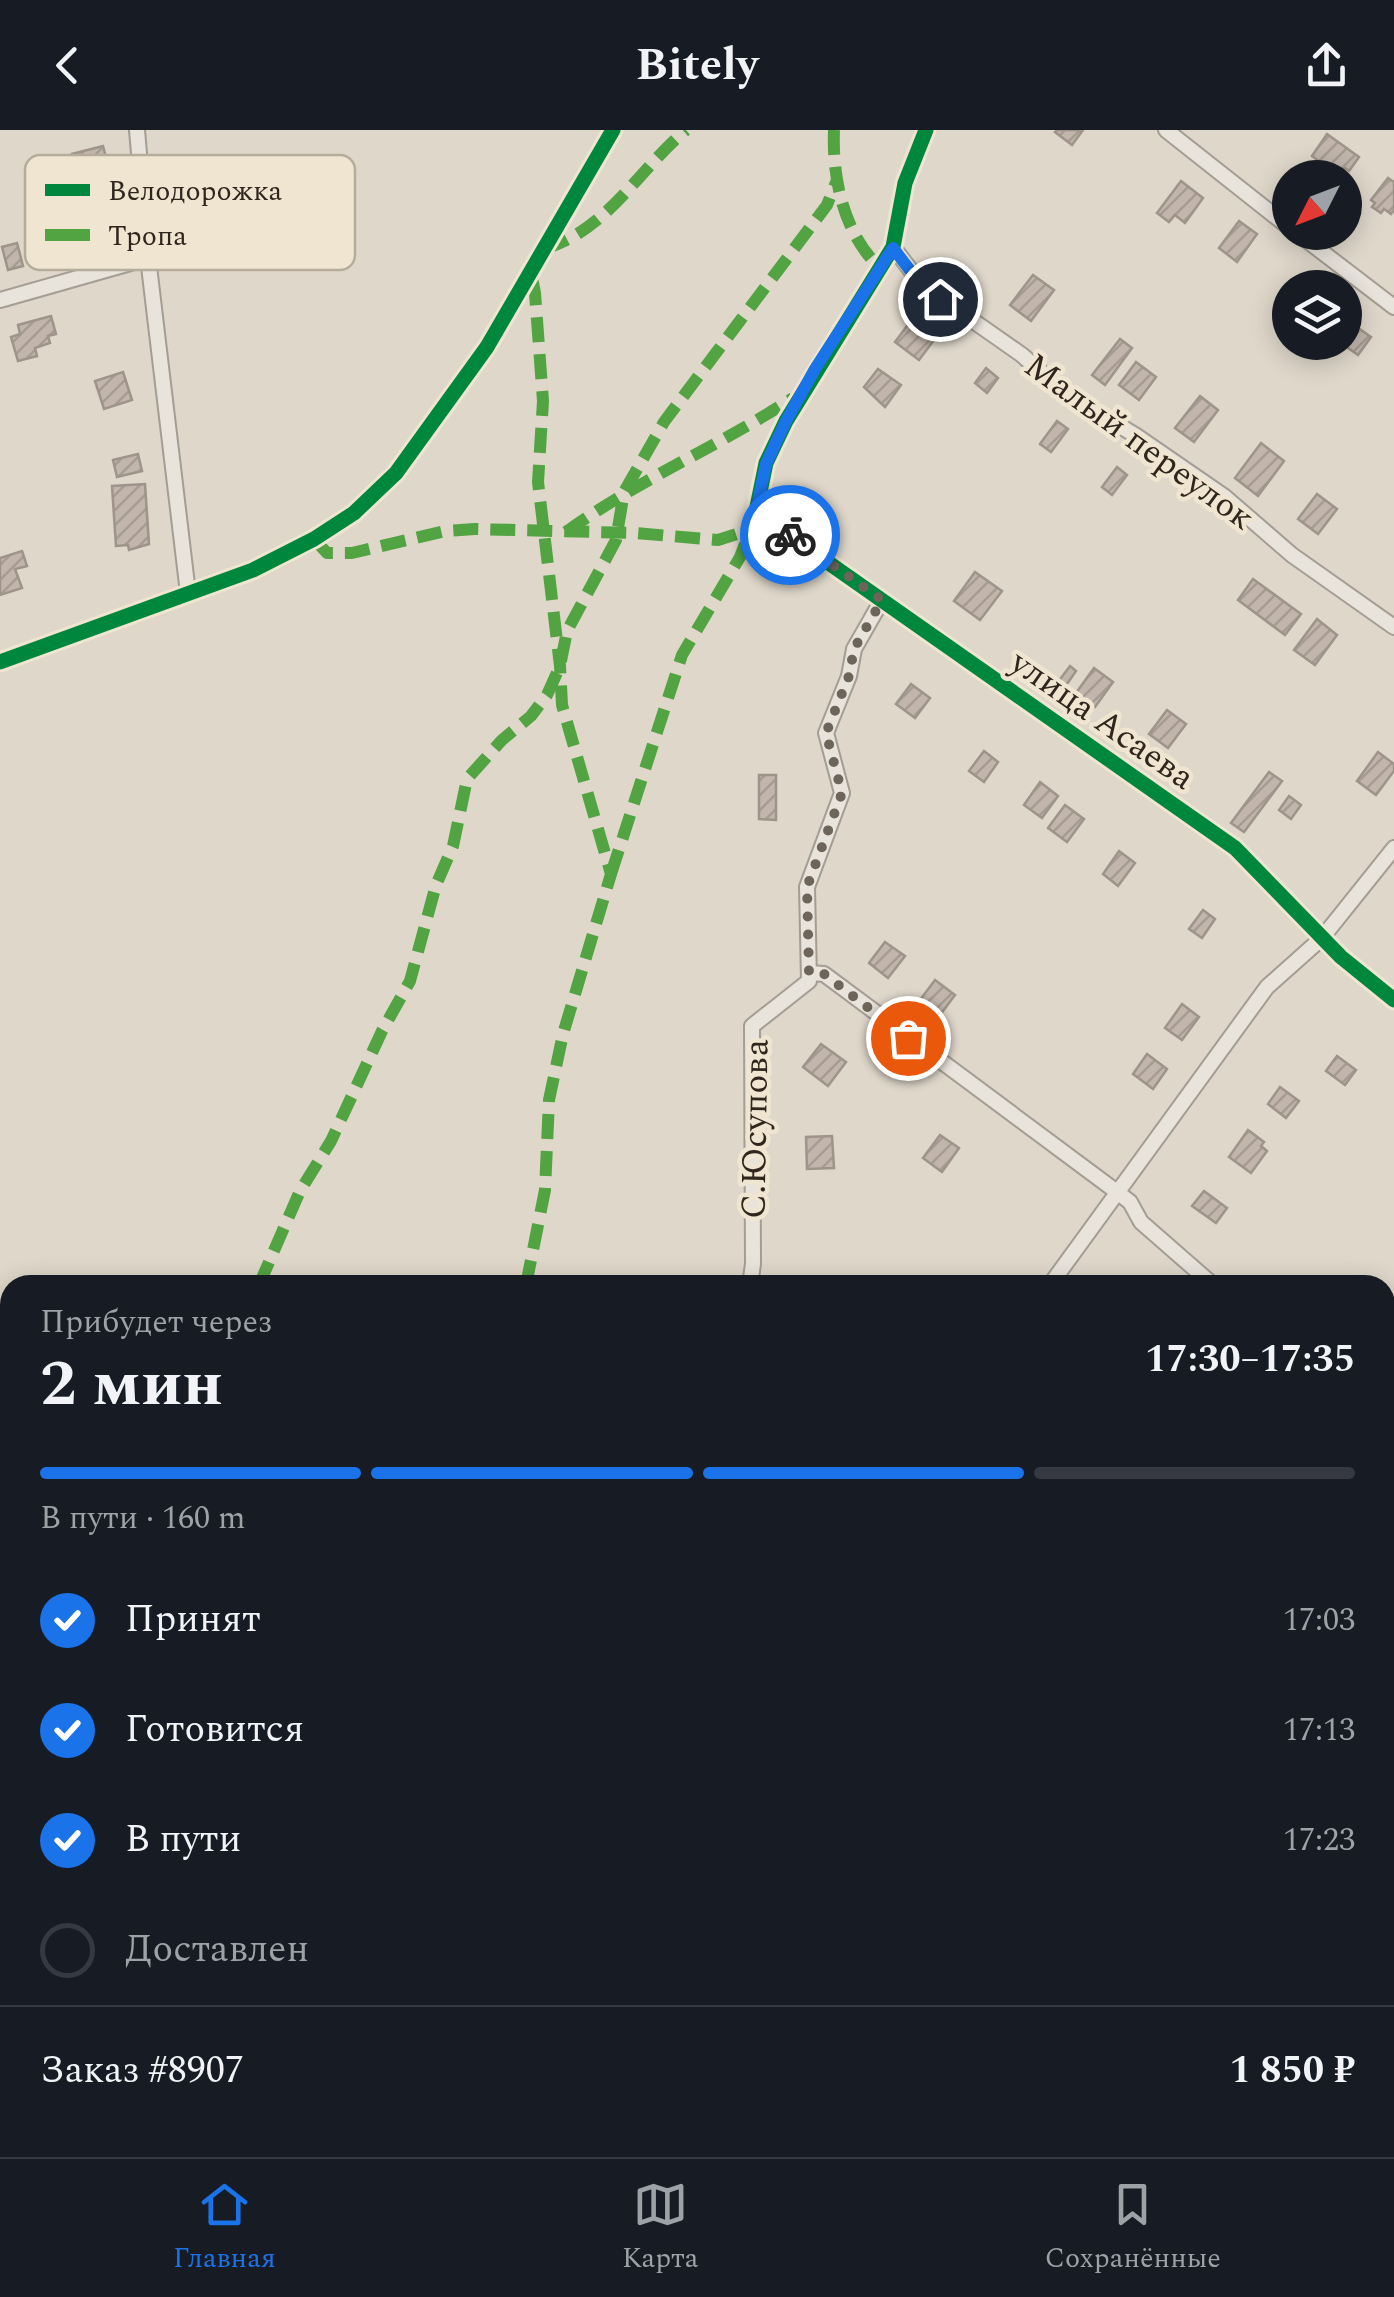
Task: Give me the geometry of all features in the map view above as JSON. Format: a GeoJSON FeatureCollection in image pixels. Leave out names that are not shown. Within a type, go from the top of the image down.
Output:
{"type":"FeatureCollection","features":[{"type":"Feature","properties":{"kind":"street"},"geometry":{"type":"LineString","coordinates":[[136,130],[138,155]]}},
{"type":"Feature","properties":{"kind":"street"},"geometry":{"type":"LineString","coordinates":[[0,662],[253,570],[354,513],[396,473],[487,347],[613,130]]}},
{"type":"Feature","properties":{"kind":"street"},"geometry":{"type":"LineString","coordinates":[[893,248],[904,183],[926,130]]}},
{"type":"Feature","properties":{"kind":"street"},"geometry":{"type":"LineString","coordinates":[[1166,130],[1272,213]]}},
{"type":"Feature","properties":{"kind":"street","name":"улица Асаева"},"geometry":{"type":"LineString","coordinates":[[893,248],[786,421],[766,464],[756,512],[1234,848],[1322,938],[1394,1000]]}},
{"type":"Feature","properties":{"kind":"street","name":"Малый переулок"},"geometry":{"type":"LineString","coordinates":[[893,248],[922,286],[1022,355],[1064,393],[1136,435],[1224,497],[1292,554],[1394,627]]}},
{"type":"Feature","properties":{"kind":"street"},"geometry":{"type":"LineString","coordinates":[[1319,250],[1394,307]]}},
{"type":"Feature","properties":{"kind":"street"},"geometry":{"type":"LineString","coordinates":[[0,300],[106,270]]}},
{"type":"Feature","properties":{"kind":"street"},"geometry":{"type":"LineString","coordinates":[[149,270],[188,593]]}},
{"type":"Feature","properties":{"kind":"street"},"geometry":{"type":"LineString","coordinates":[[882,600],[854,649],[849,676],[826,733],[842,793],[807,887],[809,973],[824,974],[1117,1192],[1130,1202],[1142,1222],[1202,1275]]}},
{"type":"Feature","properties":{"kind":"street"},"geometry":{"type":"LineString","coordinates":[[1057,1275],[1267,987],[1322,938],[1394,848]]}},
{"type":"Feature","properties":{"kind":"street","name":"С.Юсупова"},"geometry":{"type":"LineString","coordinates":[[751,1275],[752,1026],[809,981],[809,973]]}},
{"type":"Feature","properties":{"kind":"building"},"geometry":{"type":"Polygon","coordinates":[[[1057,130],[1083,130],[1072,145],[1057,130]]]}},
{"type":"Feature","properties":{"kind":"building"},"geometry":{"type":"Polygon","coordinates":[[[1327,134],[1359,157],[1317,160],[1312,156],[1327,134]]]}},
{"type":"Feature","properties":{"kind":"building"},"geometry":{"type":"Polygon","coordinates":[[[103,146],[105,155],[72,155],[103,146]]]}},
{"type":"Feature","properties":{"kind":"building"},"geometry":{"type":"Polygon","coordinates":[[[1388,178],[1394,182],[1391,214],[1372,207],[1375,203],[1371,200],[1388,178]]]}},
{"type":"Feature","properties":{"kind":"building"},"geometry":{"type":"Polygon","coordinates":[[[1181,181],[1203,198],[1185,223],[1175,215],[1169,222],[1157,213],[1181,181]]]}},
{"type":"Feature","properties":{"kind":"building"},"geometry":{"type":"Polygon","coordinates":[[[1239,221],[1257,234],[1237,262],[1219,248],[1239,221]]]}},
{"type":"Feature","properties":{"kind":"building"},"geometry":{"type":"Polygon","coordinates":[[[17,243],[23,266],[8,270],[2,247],[17,243]]]}},
{"type":"Feature","properties":{"kind":"building"},"geometry":{"type":"Polygon","coordinates":[[[1033,275],[1054,290],[1031,321],[1010,305],[1033,275]]]}},
{"type":"Feature","properties":{"kind":"building"},"geometry":{"type":"Polygon","coordinates":[[[916,314],[940,332],[919,360],[895,342],[916,314]]]}},
{"type":"Feature","properties":{"kind":"building"},"geometry":{"type":"Polygon","coordinates":[[[51,316],[56,334],[48,336],[50,343],[35,348],[37,356],[18,361],[11,337],[20,334],[18,325],[51,316]]]}},
{"type":"Feature","properties":{"kind":"building"},"geometry":{"type":"Polygon","coordinates":[[[1362,331],[1371,337],[1362,349],[1362,331]]]}},
{"type":"Feature","properties":{"kind":"building"},"geometry":{"type":"Polygon","coordinates":[[[1120,339],[1132,348],[1105,385],[1092,375],[1120,339]]]}},
{"type":"Feature","properties":{"kind":"building"},"geometry":{"type":"Polygon","coordinates":[[[1136,362],[1156,377],[1139,400],[1119,385],[1136,362]]]}},
{"type":"Feature","properties":{"kind":"building"},"geometry":{"type":"Polygon","coordinates":[[[986,368],[998,378],[987,393],[975,383],[986,368]]]}},
{"type":"Feature","properties":{"kind":"building"},"geometry":{"type":"Polygon","coordinates":[[[878,369],[901,385],[885,407],[864,387],[878,369]]]}},
{"type":"Feature","properties":{"kind":"building"},"geometry":{"type":"Polygon","coordinates":[[[123,372],[132,400],[104,409],[95,381],[123,372]]]}},
{"type":"Feature","properties":{"kind":"building"},"geometry":{"type":"Polygon","coordinates":[[[1200,396],[1218,410],[1194,442],[1175,428],[1200,396]]]}},
{"type":"Feature","properties":{"kind":"building"},"geometry":{"type":"Polygon","coordinates":[[[1057,421],[1068,429],[1051,452],[1040,444],[1057,421]]]}},
{"type":"Feature","properties":{"kind":"building"},"geometry":{"type":"Polygon","coordinates":[[[1261,443],[1284,461],[1258,496],[1235,478],[1261,443]]]}},
{"type":"Feature","properties":{"kind":"building"},"geometry":{"type":"Polygon","coordinates":[[[138,454],[142,471],[117,477],[113,460],[138,454]]]}},
{"type":"Feature","properties":{"kind":"building"},"geometry":{"type":"Polygon","coordinates":[[[1117,467],[1127,475],[1112,495],[1102,487],[1117,467]]]}},
{"type":"Feature","properties":{"kind":"building"},"geometry":{"type":"Polygon","coordinates":[[[145,484],[149,544],[129,550],[128,545],[116,546],[112,486],[145,484]]]}},
{"type":"Feature","properties":{"kind":"building"},"geometry":{"type":"Polygon","coordinates":[[[1317,494],[1337,509],[1318,534],[1298,519],[1317,494]]]}},
{"type":"Feature","properties":{"kind":"building"},"geometry":{"type":"Polygon","coordinates":[[[22,551],[27,566],[15,569],[22,588],[0,595],[0,558],[22,551]]]}},
{"type":"Feature","properties":{"kind":"building"},"geometry":{"type":"Polygon","coordinates":[[[975,572],[1002,591],[980,620],[954,601],[975,572]]]}},
{"type":"Feature","properties":{"kind":"building"},"geometry":{"type":"Polygon","coordinates":[[[1253,579],[1301,614],[1285,635],[1238,600],[1253,579]]]}},
{"type":"Feature","properties":{"kind":"building"},"geometry":{"type":"Polygon","coordinates":[[[1317,619],[1337,635],[1315,665],[1294,650],[1317,619]]]}},
{"type":"Feature","properties":{"kind":"building"},"geometry":{"type":"Polygon","coordinates":[[[1070,666],[1076,671],[1065,687],[1058,682],[1070,666]]]}},
{"type":"Feature","properties":{"kind":"building"},"geometry":{"type":"Polygon","coordinates":[[[1094,668],[1113,682],[1095,707],[1076,693],[1094,668]]]}},
{"type":"Feature","properties":{"kind":"building"},"geometry":{"type":"Polygon","coordinates":[[[911,684],[930,698],[915,718],[896,704],[911,684]]]}},
{"type":"Feature","properties":{"kind":"building"},"geometry":{"type":"Polygon","coordinates":[[[1167,710],[1186,724],[1168,748],[1149,734],[1167,710]]]}},
{"type":"Feature","properties":{"kind":"building"},"geometry":{"type":"Polygon","coordinates":[[[984,751],[998,762],[984,782],[969,771],[984,751]]]}},
{"type":"Feature","properties":{"kind":"building"},"geometry":{"type":"Polygon","coordinates":[[[1378,752],[1394,764],[1394,771],[1376,795],[1357,781],[1378,752]]]}},
{"type":"Feature","properties":{"kind":"building"},"geometry":{"type":"Polygon","coordinates":[[[1269,772],[1282,781],[1244,832],[1231,823],[1269,772]]]}},
{"type":"Feature","properties":{"kind":"building"},"geometry":{"type":"Polygon","coordinates":[[[759,775],[776,775],[776,820],[759,819],[759,775]]]}},
{"type":"Feature","properties":{"kind":"building"},"geometry":{"type":"Polygon","coordinates":[[[1040,782],[1058,796],[1042,818],[1024,805],[1040,782]]]}},
{"type":"Feature","properties":{"kind":"building"},"geometry":{"type":"Polygon","coordinates":[[[1289,796],[1301,805],[1291,819],[1279,810],[1289,796]]]}},
{"type":"Feature","properties":{"kind":"building"},"geometry":{"type":"Polygon","coordinates":[[[1065,805],[1084,819],[1067,842],[1048,828],[1065,805]]]}},
{"type":"Feature","properties":{"kind":"building"},"geometry":{"type":"Polygon","coordinates":[[[1119,851],[1135,863],[1118,886],[1103,874],[1119,851]]]}},
{"type":"Feature","properties":{"kind":"building"},"geometry":{"type":"Polygon","coordinates":[[[1203,910],[1215,919],[1202,938],[1189,929],[1203,910]]]}},
{"type":"Feature","properties":{"kind":"building"},"geometry":{"type":"Polygon","coordinates":[[[885,942],[905,956],[888,978],[869,963],[885,942]]]}},
{"type":"Feature","properties":{"kind":"building"},"geometry":{"type":"Polygon","coordinates":[[[935,980],[955,995],[940,1015],[920,1000],[935,980]]]}},
{"type":"Feature","properties":{"kind":"building"},"geometry":{"type":"Polygon","coordinates":[[[1182,1004],[1199,1017],[1182,1040],[1165,1028],[1182,1004]]]}},
{"type":"Feature","properties":{"kind":"building"},"geometry":{"type":"Polygon","coordinates":[[[821,1044],[846,1062],[828,1086],[803,1067],[821,1044]]]}},
{"type":"Feature","properties":{"kind":"building"},"geometry":{"type":"Polygon","coordinates":[[[1147,1054],[1167,1069],[1153,1089],[1133,1074],[1147,1054]]]}},
{"type":"Feature","properties":{"kind":"building"},"geometry":{"type":"Polygon","coordinates":[[[1337,1056],[1356,1070],[1345,1085],[1326,1071],[1337,1056]]]}},
{"type":"Feature","properties":{"kind":"building"},"geometry":{"type":"Polygon","coordinates":[[[1280,1087],[1299,1101],[1286,1118],[1268,1104],[1280,1087]]]}},
{"type":"Feature","properties":{"kind":"building"},"geometry":{"type":"Polygon","coordinates":[[[1248,1130],[1264,1142],[1261,1146],[1267,1151],[1251,1173],[1229,1157],[1248,1130]]]}},
{"type":"Feature","properties":{"kind":"building"},"geometry":{"type":"Polygon","coordinates":[[[940,1135],[959,1148],[942,1172],[923,1158],[940,1135]]]}},
{"type":"Feature","properties":{"kind":"building"},"geometry":{"type":"Polygon","coordinates":[[[832,1136],[834,1168],[807,1169],[806,1137],[832,1136]]]}},
{"type":"Feature","properties":{"kind":"building"},"geometry":{"type":"Polygon","coordinates":[[[1204,1191],[1227,1208],[1216,1223],[1192,1206],[1204,1191]]]}},
{"type":"Feature","properties":{"kind":"marked path"},"geometry":{"type":"LineString","coordinates":[[544,249],[567,240],[604,214],[686,130]]}},
{"type":"Feature","properties":{"kind":"marked path"},"geometry":{"type":"LineString","coordinates":[[834,130],[835,167],[843,205],[857,239],[880,268]]}},
{"type":"Feature","properties":{"kind":"marked path"},"geometry":{"type":"LineString","coordinates":[[263,1275],[300,1191],[331,1141],[410,981],[436,885],[453,846],[467,779],[547,695],[560,666],[567,631],[616,540],[624,492],[664,422],[827,205],[837,180]]}},
{"type":"Feature","properties":{"kind":"marked path"},"geometry":{"type":"LineString","coordinates":[[528,1275],[545,1190],[549,1100],[563,1034],[611,874],[562,705],[538,482],[543,401],[531,273]]}},
{"type":"Feature","properties":{"kind":"marked path"},"geometry":{"type":"LineString","coordinates":[[566,532],[621,496],[793,398]]}},
{"type":"Feature","properties":{"kind":"marked path"},"geometry":{"type":"LineString","coordinates":[[611,874],[682,655],[740,557],[754,521]]}},
{"type":"Feature","properties":{"kind":"marked path"},"geometry":{"type":"LineString","coordinates":[[314,539],[327,553],[352,553],[445,531],[475,529],[635,533],[718,540],[752,529]]}},
{"type":"Feature","properties":{"kind":"cycle path"},"geometry":{"type":"LineString","coordinates":[[0,662],[253,570],[354,513],[396,473],[487,347],[613,130]]}},
{"type":"Feature","properties":{"kind":"cycle path"},"geometry":{"type":"LineString","coordinates":[[926,130],[905,183],[893,247],[786,421],[766,463],[756,512],[1235,848],[1341,957],[1394,1000]]}},
{"type":"Feature","properties":{"kind":"way so far"},"geometry":{"type":"LineString","coordinates":[[790,535],[882,600],[854,649],[849,676],[826,733],[842,793],[807,887],[809,973],[824,974],[908,1038]]}},
{"type":"Feature","properties":{"kind":"route"},"geometry":{"type":"LineString","coordinates":[[790,535],[756,512],[766,464],[815,369],[893,248],[922,286],[940,299]]}}]}
